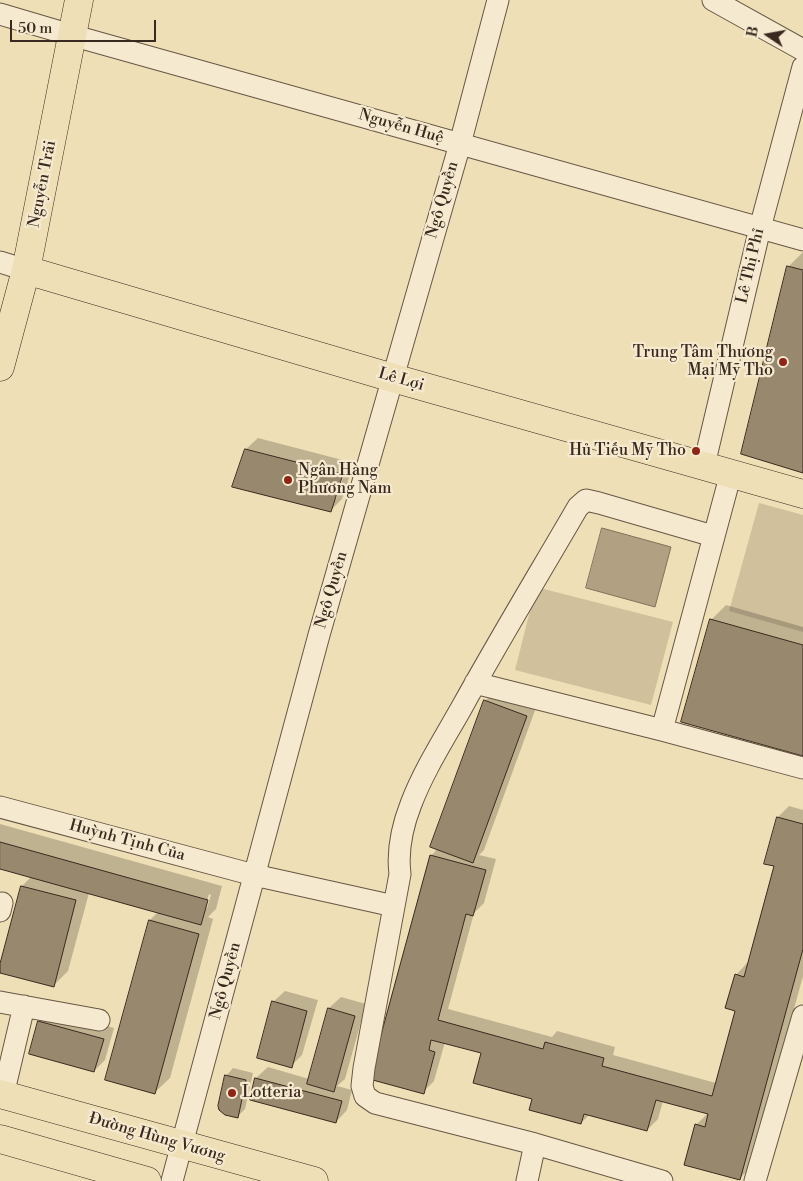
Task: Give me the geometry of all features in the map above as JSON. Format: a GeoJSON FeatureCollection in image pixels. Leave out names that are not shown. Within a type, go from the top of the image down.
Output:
{"type":"FeatureCollection","features":[{"type":"Feature","properties":{"kind":"main road","name":"Nguyễn Trãi"},"geometry":{"type":"LineString","coordinates":[[0,367],[26,270],[79,0]]}},
{"type":"Feature","properties":{"kind":"main road","name":"Lê Lợi"},"geometry":{"type":"LineString","coordinates":[[26,270],[393,378],[803,494]]}},
{"type":"Feature","properties":{"kind":"main road","name":"Đường Hùng Vương"},"geometry":{"type":"LineString","coordinates":[[2,1094],[314,1181]]}},
{"type":"Feature","properties":{"kind":"main road"},"geometry":{"type":"LineString","coordinates":[[0,1139],[147,1181]]}},
{"type":"Feature","properties":{"kind":"street","name":"Ngô Quyền"},"geometry":{"type":"LineString","coordinates":[[172,1181],[319,635],[460,144],[498,0]]}},
{"type":"Feature","properties":{"kind":"street"},"geometry":{"type":"LineString","coordinates":[[713,0],[803,50]]}},
{"type":"Feature","properties":{"kind":"street","name":"Nguyễn Huệ"},"geometry":{"type":"LineString","coordinates":[[0,14],[803,240]]}},
{"type":"Feature","properties":{"kind":"street","name":"Lê Thị Phỉ"},"geometry":{"type":"LineString","coordinates":[[704,465],[760,228],[803,67]]}},
{"type":"Feature","properties":{"kind":"street","name":"Lê Lợi"},"geometry":{"type":"LineString","coordinates":[[0,262],[26,270]]}},
{"type":"Feature","properties":{"kind":"street"},"geometry":{"type":"LineString","coordinates":[[662,730],[731,473]]}},
{"type":"Feature","properties":{"kind":"street"},"geometry":{"type":"LineString","coordinates":[[662,1181],[535,1144],[375,1102],[365,1096],[362,1086],[400,874],[398,862],[400,843],[410,805],[422,779],[475,683],[578,507],[586,500],[713,536]]}},
{"type":"Feature","properties":{"kind":"street"},"geometry":{"type":"LineString","coordinates":[[475,683],[803,768]]}},
{"type":"Feature","properties":{"kind":"street","name":"Huỳnh Tịnh Của"},"geometry":{"type":"LineString","coordinates":[[0,806],[254,875],[394,906]]}},
{"type":"Feature","properties":{"kind":"street"},"geometry":{"type":"LineString","coordinates":[[0,1002],[99,1020]]}},
{"type":"Feature","properties":{"kind":"street"},"geometry":{"type":"LineString","coordinates":[[2,1094],[24,1006]]}},
{"type":"Feature","properties":{"kind":"street"},"geometry":{"type":"LineString","coordinates":[[754,1181],[803,1016]]}},
{"type":"Feature","properties":{"kind":"street"},"geometry":{"type":"LineString","coordinates":[[527,1181],[535,1144]]}},
{"type":"Feature","properties":{"kind":"shaded area"},"geometry":{"type":"Polygon","coordinates":[[[759,503],[803,515],[803,632],[729,611],[759,503]]]}},
{"type":"Feature","properties":{"kind":"shaded area"},"geometry":{"type":"Polygon","coordinates":[[[602,528],[671,547],[655,607],[586,588],[602,528]]]}},
{"type":"Feature","properties":{"kind":"shaded area"},"geometry":{"type":"Polygon","coordinates":[[[536,587],[673,622],[651,705],[515,670],[536,587]]]}},
{"type":"Feature","properties":{"kind":"building","name":"Trung Tâm Thương Mại Mỹ Tho"},"geometry":{"type":"Polygon","coordinates":[[[787,266],[803,270],[803,473],[741,454],[787,266]]]}},
{"type":"Feature","properties":{"kind":"building","name":"Ngân Hàng Phương Nam"},"geometry":{"type":"Polygon","coordinates":[[[245,449],[343,474],[331,512],[232,487],[245,449]]]}},
{"type":"Feature","properties":{"kind":"building"},"geometry":{"type":"Polygon","coordinates":[[[710,619],[803,645],[803,756],[681,722],[710,619]]]}},
{"type":"Feature","properties":{"kind":"building"},"geometry":{"type":"Polygon","coordinates":[[[484,700],[527,716],[473,863],[430,847],[484,700]]]}},
{"type":"Feature","properties":{"kind":"building"},"geometry":{"type":"Polygon","coordinates":[[[777,817],[803,824],[803,949],[740,1180],[684,1165],[695,1124],[705,1127],[708,1114],[656,1100],[647,1131],[584,1114],[581,1124],[529,1110],[532,1099],[473,1083],[481,1053],[431,1040],[429,1050],[435,1052],[424,1094],[369,1079],[430,855],[486,870],[473,916],[466,914],[438,1020],[543,1049],[545,1042],[604,1058],[602,1066],[712,1096],[735,1011],[725,1008],[735,974],[744,977],[774,866],[764,864],[777,817]]]}},
{"type":"Feature","properties":{"kind":"building"},"geometry":{"type":"Polygon","coordinates":[[[0,842],[208,900],[201,925],[0,869],[0,842]]]}},
{"type":"Feature","properties":{"kind":"building"},"geometry":{"type":"Polygon","coordinates":[[[21,886],[76,900],[54,987],[0,973],[0,964],[21,886]]]}},
{"type":"Feature","properties":{"kind":"building"},"geometry":{"type":"Polygon","coordinates":[[[149,920],[199,934],[155,1094],[105,1080],[149,920]]]}},
{"type":"Feature","properties":{"kind":"building"},"geometry":{"type":"Polygon","coordinates":[[[272,1001],[307,1011],[292,1068],[257,1058],[272,1001]]]}},
{"type":"Feature","properties":{"kind":"building"},"geometry":{"type":"Polygon","coordinates":[[[328,1008],[355,1016],[334,1092],[307,1084],[328,1008]]]}},
{"type":"Feature","properties":{"kind":"building"},"geometry":{"type":"Polygon","coordinates":[[[38,1021],[104,1039],[94,1072],[29,1054],[38,1021]]]}},
{"type":"Feature","properties":{"kind":"building","name":"Lotteria"},"geometry":{"type":"Polygon","coordinates":[[[225,1075],[246,1080],[238,1118],[225,1115],[219,1110],[218,1106],[225,1075]]]}},
{"type":"Feature","properties":{"kind":"building"},"geometry":{"type":"Polygon","coordinates":[[[255,1078],[342,1101],[336,1123],[250,1100],[255,1078]]]}},
{"type":"Feature","properties":{"kind":"place","name":"Trung Tâm Thương Mại Mỹ Tho"},"geometry":{"type":"Point","coordinates":[783,362]}},
{"type":"Feature","properties":{"kind":"place","name":"Hủ Tiếu Mỹ Tho"},"geometry":{"type":"Point","coordinates":[696,451]}},
{"type":"Feature","properties":{"kind":"place","name":"Ngân Hàng Phương Nam"},"geometry":{"type":"Point","coordinates":[288,480]}},
{"type":"Feature","properties":{"kind":"place","name":"Lotteria"},"geometry":{"type":"Point","coordinates":[232,1093]}}]}
